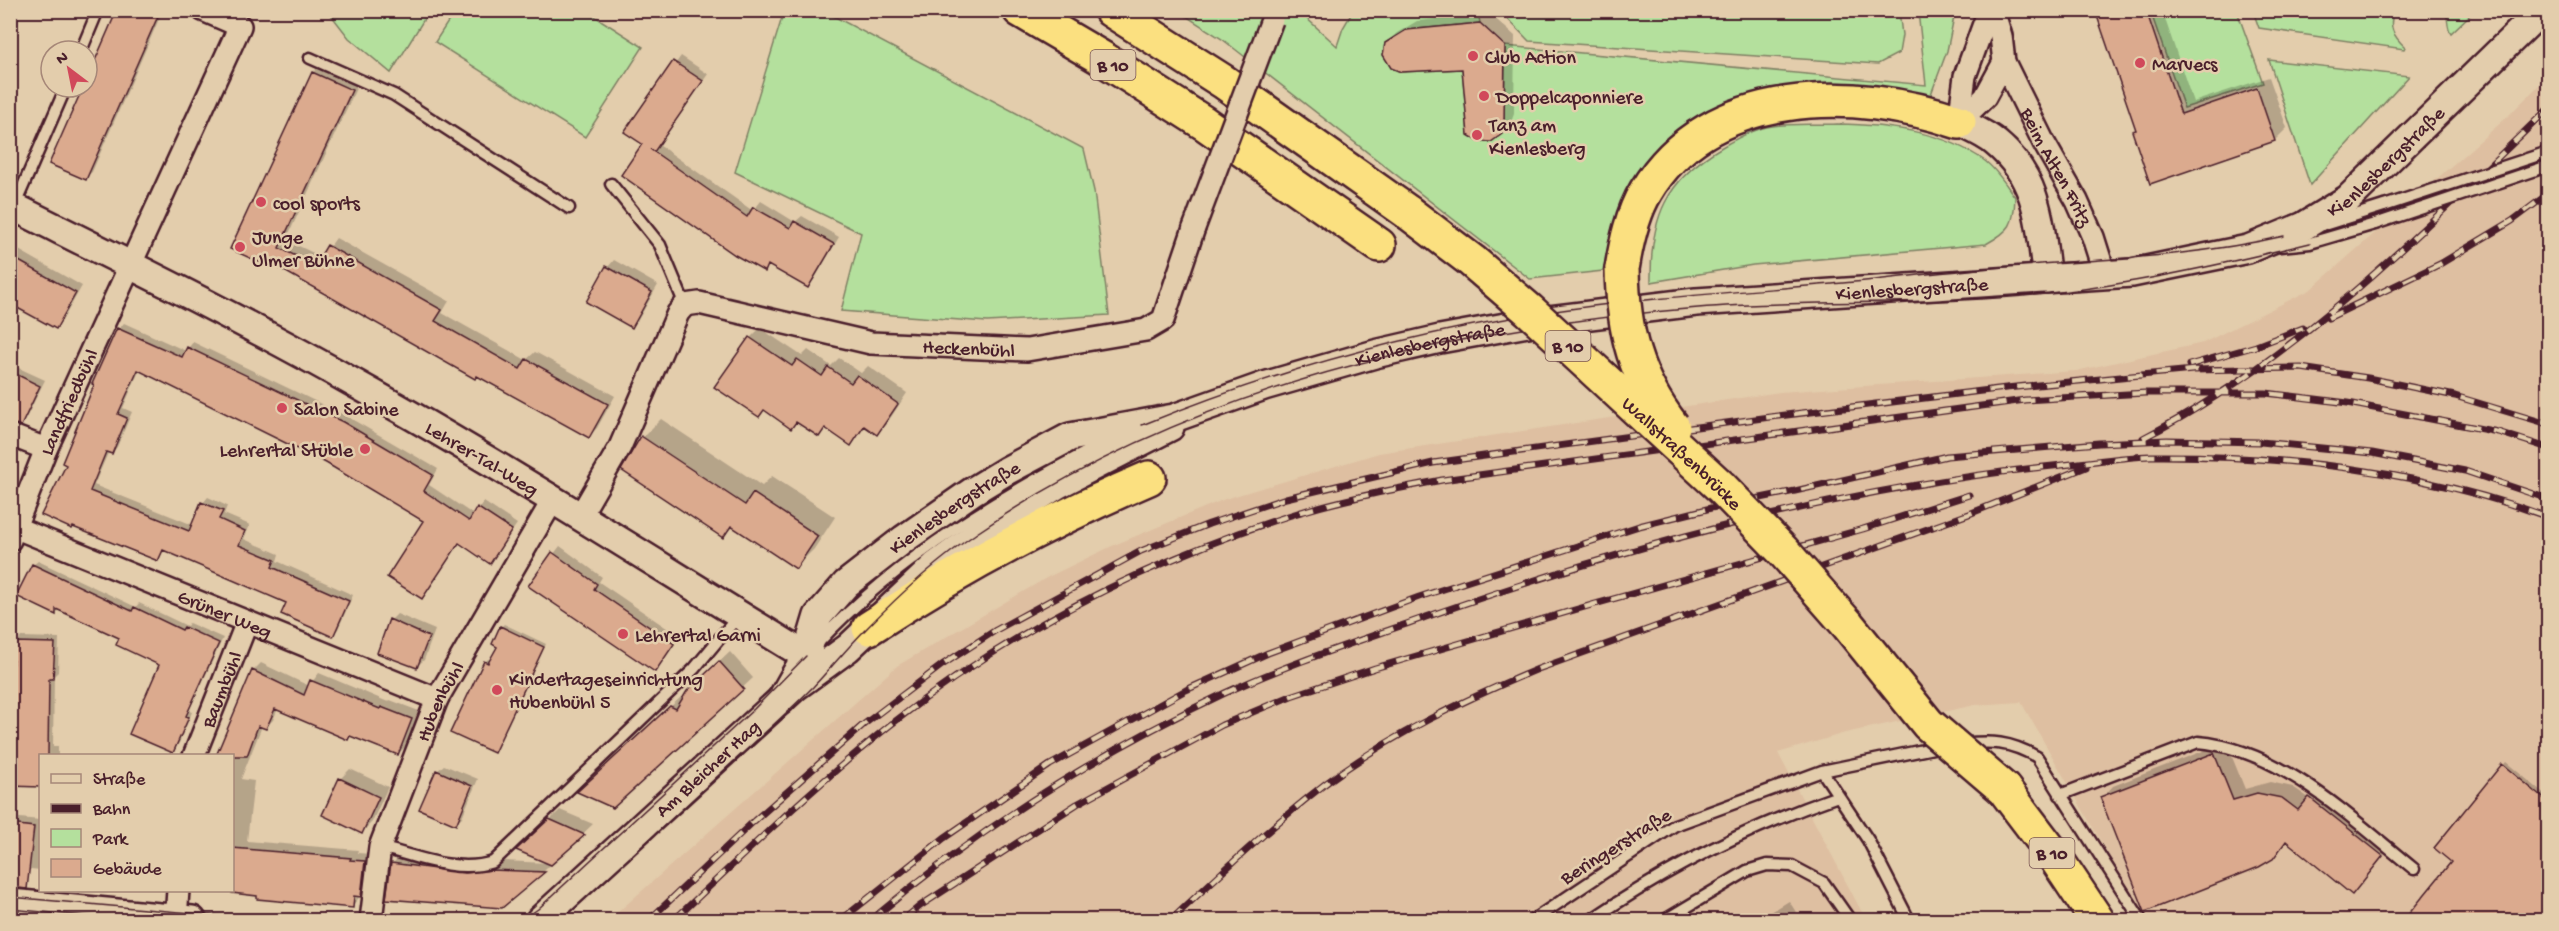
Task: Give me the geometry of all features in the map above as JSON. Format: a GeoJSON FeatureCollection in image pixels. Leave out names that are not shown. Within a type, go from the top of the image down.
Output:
{"type":"FeatureCollection","features":[{"type":"Feature","properties":{"kind":"highway","name":"B 10"},"geometry":{"type":"LineString","coordinates":[[1020,10],[1105,60],[1204,123],[1379,245]]}},
{"type":"Feature","properties":{"kind":"highway","name":"Wallstraßenbrücke"},"geometry":{"type":"LineString","coordinates":[[1111,10],[1224,82],[1472,261],[1529,310],[1721,487],[1783,551],[1841,616],[1929,724],[2004,789],[2051,851],[2097,921]]}},
{"type":"Feature","properties":{"kind":"highway"},"geometry":{"type":"LineString","coordinates":[[1721,487],[1660,410],[1639,371],[1625,325],[1622,269],[1631,229],[1645,192],[1666,162],[1690,141],[1730,117],[1766,106],[1835,101],[1908,108],[1959,122]]}},
{"type":"Feature","properties":{"kind":"highway"},"geometry":{"type":"LineString","coordinates":[[868,628],[920,595],[1032,533],[1149,478]]}},
{"type":"Feature","properties":{"kind":"street"},"geometry":{"type":"LineString","coordinates":[[131,266],[240,26],[203,10]]}},
{"type":"Feature","properties":{"kind":"street","name":"Beim Alten Fritz"},"geometry":{"type":"LineString","coordinates":[[1991,10],[2001,36],[2004,62],[2044,143],[2077,201],[2093,237],[2105,275]]}},
{"type":"Feature","properties":{"kind":"street","name":"Beim Alten Fritz"},"geometry":{"type":"LineString","coordinates":[[1959,122],[1965,76],[1991,10]]}},
{"type":"Feature","properties":{"kind":"street","name":"Kienlesbergstraße"},"geometry":{"type":"LineString","coordinates":[[781,700],[814,661],[818,616],[838,592],[944,511],[1006,471],[1058,442],[1081,434],[1174,418],[1264,386],[1375,354],[1440,339],[1545,320],[1696,302],[2105,275],[2170,267],[2248,249],[2284,236],[2320,218],[2348,199],[2542,10]]}},
{"type":"Feature","properties":{"kind":"street","name":"Heckenbühl"},"geometry":{"type":"LineString","coordinates":[[685,305],[699,303],[871,343],[1027,350],[1146,330],[1162,320],[1273,15]]}},
{"type":"Feature","properties":{"kind":"street"},"geometry":{"type":"LineString","coordinates":[[2004,62],[1985,97],[1959,122],[1995,141],[2015,161],[2032,189],[2047,279]]}},
{"type":"Feature","properties":{"kind":"street","name":"Lehrer-Tal-Weg"},"geometry":{"type":"LineString","coordinates":[[12,206],[356,384],[580,516],[814,661]]}},
{"type":"Feature","properties":{"kind":"street","name":"Landfriedbühl"},"geometry":{"type":"LineString","coordinates":[[12,534],[46,449],[131,266]]}},
{"type":"Feature","properties":{"kind":"street"},"geometry":{"type":"LineString","coordinates":[[580,516],[620,447],[678,313],[685,305]]}},
{"type":"Feature","properties":{"kind":"street","name":"Kienlesbergstraße"},"geometry":{"type":"LineString","coordinates":[[868,628],[935,566],[1005,517],[1057,485],[1149,439],[1202,408]]}},
{"type":"Feature","properties":{"kind":"street"},"geometry":{"type":"LineString","coordinates":[[10,435],[46,449]]}},
{"type":"Feature","properties":{"kind":"street","name":"Hubenbühl"},"geometry":{"type":"LineString","coordinates":[[371,921],[380,847],[437,699],[553,500]]}},
{"type":"Feature","properties":{"kind":"street","name":"Grüner Weg"},"geometry":{"type":"LineString","coordinates":[[12,534],[247,622],[437,699]]}},
{"type":"Feature","properties":{"kind":"street","name":"Baumbühl"},"geometry":{"type":"LineString","coordinates":[[195,754],[247,622]]}},
{"type":"Feature","properties":{"kind":"street"},"geometry":{"type":"LineString","coordinates":[[814,661],[848,648],[868,628]]}},
{"type":"Feature","properties":{"kind":"street","name":"Am Bleicher Hag"},"geometry":{"type":"LineString","coordinates":[[545,918],[781,700]]}},
{"type":"Feature","properties":{"kind":"street"},"geometry":{"type":"LineString","coordinates":[[10,903],[106,916],[184,920],[178,892]]}},
{"type":"Feature","properties":{"kind":"lane"},"geometry":{"type":"LineString","coordinates":[[86,39],[98,10]]}},
{"type":"Feature","properties":{"kind":"lane"},"geometry":{"type":"LineString","coordinates":[[310,58],[394,95],[568,208]]}},
{"type":"Feature","properties":{"kind":"lane","name":"Lehrer-Tal-Weg"},"geometry":{"type":"LineString","coordinates":[[12,206],[61,99]]}},
{"type":"Feature","properties":{"kind":"lane"},"geometry":{"type":"LineString","coordinates":[[2284,236],[2548,152]]}},
{"type":"Feature","properties":{"kind":"lane"},"geometry":{"type":"LineString","coordinates":[[2248,249],[2310,243],[2375,224],[2548,166]]}},
{"type":"Feature","properties":{"kind":"lane"},"geometry":{"type":"LineString","coordinates":[[611,184],[660,245],[685,305]]}},
{"type":"Feature","properties":{"kind":"lane"},"geometry":{"type":"LineString","coordinates":[[380,847],[453,865],[482,866],[493,862],[694,669],[740,614]]}},
{"type":"Feature","properties":{"kind":"lane","name":"Beringerstraße"},"geometry":{"type":"LineString","coordinates":[[1533,921],[1675,825],[1822,771],[1934,746],[1992,741],[2018,746],[2037,757],[2141,921]]}},
{"type":"Feature","properties":{"kind":"lane"},"geometry":{"type":"LineString","coordinates":[[2060,795],[2198,742],[2220,744],[2282,770],[2325,797],[2414,869]]}},
{"type":"Feature","properties":{"kind":"lane"},"geometry":{"type":"LineString","coordinates":[[1822,771],[1868,840],[1909,921]]}},
{"type":"Feature","properties":{"kind":"lane"},"geometry":{"type":"LineString","coordinates":[[1591,921],[1624,898],[1736,836],[1788,813],[1838,796]]}},
{"type":"Feature","properties":{"kind":"lane"},"geometry":{"type":"LineString","coordinates":[[1665,921],[1747,871],[1767,865],[1792,866],[1824,883],[1850,921]]}},
{"type":"Feature","properties":{"kind":"shaded area"},"geometry":{"type":"Polygon","coordinates":[[[2548,76],[2548,920],[2146,920],[2021,702],[1975,705],[1845,733],[1778,753],[1866,920],[609,920],[897,666],[1048,577],[1112,546],[1225,499],[1379,453],[1780,392],[2076,371],[2203,343],[2310,290],[2505,119],[2548,76]]]}},
{"type":"Feature","properties":{"kind":"green space"},"geometry":{"type":"Polygon","coordinates":[[[585,10],[643,47],[585,137],[435,42],[455,11],[585,10]]]}},
{"type":"Feature","properties":{"kind":"green space"},"geometry":{"type":"Polygon","coordinates":[[[328,11],[429,11],[391,73],[349,38],[328,11]]]}},
{"type":"Feature","properties":{"kind":"green space"},"geometry":{"type":"Polygon","coordinates":[[[784,11],[824,11],[1084,149],[1094,191],[1109,315],[987,322],[841,311],[861,233],[735,172],[784,11]]]}},
{"type":"Feature","properties":{"kind":"green space"},"geometry":{"type":"Polygon","coordinates":[[[1178,11],[1287,11],[1304,16],[1337,46],[1343,28],[1353,11],[1478,11],[1480,23],[1406,30],[1385,43],[1383,54],[1391,68],[1401,72],[1462,69],[1468,134],[1478,141],[1491,142],[1501,134],[1504,125],[1505,46],[1926,85],[1918,11],[1942,11],[1954,17],[1947,51],[1930,97],[1809,89],[1625,198],[1612,228],[1603,271],[1530,279],[1222,39],[1178,11]]]}},
{"type":"Feature","properties":{"kind":"green space"},"geometry":{"type":"Polygon","coordinates":[[[1500,11],[1899,11],[1902,35],[1899,53],[1878,64],[1529,41],[1500,11]]]}},
{"type":"Feature","properties":{"kind":"green space"},"geometry":{"type":"Polygon","coordinates":[[[2157,11],[2237,11],[2263,83],[2184,108],[2151,13],[2157,11]]]}},
{"type":"Feature","properties":{"kind":"green space"},"geometry":{"type":"Polygon","coordinates":[[[2253,11],[2394,11],[2393,31],[2405,47],[2404,49],[2259,28],[2253,11]]]}},
{"type":"Feature","properties":{"kind":"green space"},"geometry":{"type":"Polygon","coordinates":[[[2445,11],[2474,11],[2451,33],[2445,11]]]}},
{"type":"Feature","properties":{"kind":"green space"},"geometry":{"type":"Polygon","coordinates":[[[2269,60],[2409,76],[2310,185],[2269,60]]]}},
{"type":"Feature","properties":{"kind":"green space"},"geometry":{"type":"Polygon","coordinates":[[[1837,124],[1895,128],[1933,136],[1969,151],[1993,169],[2015,197],[2014,214],[2009,226],[2001,235],[1986,244],[1753,265],[1651,282],[1651,259],[1658,219],[1665,202],[1687,173],[1722,147],[1760,129],[1773,126],[1837,124]]]}},
{"type":"Feature","properties":{"kind":"building"},"geometry":{"type":"Polygon","coordinates":[[[117,10],[145,10],[158,16],[86,180],[49,164],[78,99],[99,99],[99,51],[117,10]]]}},
{"type":"Feature","properties":{"kind":"building"},"geometry":{"type":"Polygon","coordinates":[[[2095,10],[2146,10],[2181,114],[2257,88],[2275,141],[2150,184],[2132,131],[2136,130],[2095,10]]]}},
{"type":"Feature","properties":{"kind":"building","name":"Doppelcaponniere"},"geometry":{"type":"Polygon","coordinates":[[[1480,23],[1505,46],[1504,125],[1502,134],[1491,142],[1478,141],[1468,135],[1462,69],[1401,72],[1391,68],[1383,55],[1385,43],[1406,30],[1480,23]]]}},
{"type":"Feature","properties":{"kind":"building"},"geometry":{"type":"Polygon","coordinates":[[[673,61],[703,81],[654,152],[747,217],[753,207],[790,228],[794,221],[834,244],[808,288],[768,265],[765,272],[735,255],[621,175],[642,144],[624,132],[673,61]]]}},
{"type":"Feature","properties":{"kind":"building"},"geometry":{"type":"Polygon","coordinates":[[[312,72],[352,90],[279,248],[315,265],[327,245],[442,310],[435,321],[520,369],[526,359],[608,404],[589,438],[477,376],[475,379],[272,264],[270,267],[230,249],[312,72]]]}},
{"type":"Feature","properties":{"kind":"building"},"geometry":{"type":"Polygon","coordinates":[[[10,256],[76,293],[56,329],[10,304],[10,256]]]}},
{"type":"Feature","properties":{"kind":"building"},"geometry":{"type":"Polygon","coordinates":[[[606,266],[652,292],[632,328],[586,302],[606,266]]]}},
{"type":"Feature","properties":{"kind":"building"},"geometry":{"type":"Polygon","coordinates":[[[117,328],[182,357],[187,347],[343,422],[433,475],[424,491],[469,521],[477,507],[512,530],[490,564],[459,543],[422,599],[387,577],[423,521],[326,463],[138,370],[118,414],[127,418],[112,454],[106,452],[90,491],[189,531],[201,502],[223,511],[219,519],[245,531],[239,545],[275,560],[272,567],[349,601],[333,637],[281,614],[286,603],[163,550],[158,561],[41,515],[66,465],[62,463],[94,385],[92,384],[117,328]]]}},
{"type":"Feature","properties":{"kind":"building"},"geometry":{"type":"Polygon","coordinates":[[[749,337],[792,366],[797,359],[822,376],[828,367],[851,383],[857,375],[898,404],[877,435],[864,426],[851,446],[825,428],[819,437],[796,422],[791,429],[764,410],[759,417],[714,387],[749,337]]]}},
{"type":"Feature","properties":{"kind":"building"},"geometry":{"type":"Polygon","coordinates":[[[10,371],[40,386],[21,426],[10,423],[10,371]]]}},
{"type":"Feature","properties":{"kind":"building"},"geometry":{"type":"Polygon","coordinates":[[[641,436],[745,505],[753,493],[818,536],[796,569],[731,526],[723,538],[621,470],[641,436]]]}},
{"type":"Feature","properties":{"kind":"building"},"geometry":{"type":"Polygon","coordinates":[[[552,552],[597,584],[594,589],[674,644],[655,672],[528,586],[552,552]]]}},
{"type":"Feature","properties":{"kind":"building"},"geometry":{"type":"Polygon","coordinates":[[[32,564],[132,611],[134,607],[182,630],[184,627],[219,643],[186,716],[189,717],[173,753],[129,734],[159,665],[116,645],[119,638],[56,609],[56,615],[16,596],[32,564]]]}},
{"type":"Feature","properties":{"kind":"building"},"geometry":{"type":"Polygon","coordinates":[[[389,619],[429,637],[417,668],[377,653],[389,619]]]}},
{"type":"Feature","properties":{"kind":"building","name":"Kindertageseinrichtung Hubenbühl 5"},"geometry":{"type":"Polygon","coordinates":[[[500,626],[544,647],[494,753],[450,733],[484,661],[488,663],[497,647],[492,644],[500,626]]]}},
{"type":"Feature","properties":{"kind":"building"},"geometry":{"type":"Polygon","coordinates":[[[14,642],[55,643],[53,679],[49,679],[48,754],[39,754],[39,787],[10,786],[10,698],[14,642]]]}},
{"type":"Feature","properties":{"kind":"building"},"geometry":{"type":"Polygon","coordinates":[[[719,661],[744,689],[613,808],[577,792],[670,706],[676,709],[687,691],[719,661]]]}},
{"type":"Feature","properties":{"kind":"building"},"geometry":{"type":"Polygon","coordinates":[[[252,670],[304,695],[310,680],[380,709],[381,707],[412,719],[398,755],[350,736],[348,740],[275,709],[266,729],[258,726],[247,756],[217,754],[252,670]]]}},
{"type":"Feature","properties":{"kind":"building"},"geometry":{"type":"Polygon","coordinates":[[[2214,753],[2233,800],[2257,793],[2282,798],[2298,810],[2309,797],[2383,856],[2352,895],[2286,841],[2273,859],[2259,867],[2145,912],[2100,797],[2214,753]]]}},
{"type":"Feature","properties":{"kind":"building"},"geometry":{"type":"Polygon","coordinates":[[[2502,764],[2548,802],[2548,921],[2403,921],[2451,862],[2434,848],[2502,764]]]}},
{"type":"Feature","properties":{"kind":"building"},"geometry":{"type":"Polygon","coordinates":[[[436,770],[472,786],[456,825],[419,809],[436,770]]]}},
{"type":"Feature","properties":{"kind":"building"},"geometry":{"type":"Polygon","coordinates":[[[339,778],[379,797],[362,834],[322,815],[339,778]]]}},
{"type":"Feature","properties":{"kind":"building"},"geometry":{"type":"Polygon","coordinates":[[[549,819],[585,835],[551,865],[516,850],[549,819]]]}},
{"type":"Feature","properties":{"kind":"building"},"geometry":{"type":"Polygon","coordinates":[[[10,824],[34,827],[27,889],[10,887],[10,824]]]}},
{"type":"Feature","properties":{"kind":"building"},"geometry":{"type":"Polygon","coordinates":[[[234,848],[365,861],[361,897],[354,896],[353,908],[257,899],[257,896],[232,893],[234,892],[234,848]]]}},
{"type":"Feature","properties":{"kind":"building"},"geometry":{"type":"Polygon","coordinates":[[[391,863],[465,873],[492,870],[545,872],[502,908],[386,899],[391,863]]]}},
{"type":"Feature","properties":{"kind":"tram line"},"geometry":{"type":"LineString","coordinates":[[1142,425],[1238,389],[1335,358],[1434,333],[1535,314],[1689,296],[2000,267],[2163,255],[2284,236]]}},
{"type":"Feature","properties":{"kind":"tram line"},"geometry":{"type":"LineString","coordinates":[[562,920],[790,709],[879,616],[947,555],[977,533],[1058,483],[1143,440],[1231,404],[1322,374],[1415,350],[1509,331],[1698,308],[1764,304],[2006,298],[2094,288],[2224,263],[2310,243]]}},
{"type":"Feature","properties":{"kind":"tram line"},"geometry":{"type":"LineString","coordinates":[[522,920],[538,909],[754,709],[806,656]]}},
{"type":"Feature","properties":{"kind":"tram line"},"geometry":{"type":"LineString","coordinates":[[10,897],[268,920]]}},
{"type":"Feature","properties":{"kind":"tram line"},"geometry":{"type":"LineString","coordinates":[[10,909],[129,920]]}},
{"type":"Feature","properties":{"kind":"railway"},"geometry":{"type":"LineString","coordinates":[[2143,438],[2200,406],[2255,370],[2307,331],[2406,245],[2548,109]]}},
{"type":"Feature","properties":{"kind":"railway"},"geometry":{"type":"LineString","coordinates":[[2328,318],[2440,264],[2512,221],[2548,194]]}},
{"type":"Feature","properties":{"kind":"railway"},"geometry":{"type":"LineString","coordinates":[[2189,365],[2256,346],[2303,328]]}},
{"type":"Feature","properties":{"kind":"railway"},"geometry":{"type":"LineString","coordinates":[[649,920],[754,821],[863,725],[942,665],[996,630],[1141,551],[1209,524],[1286,498],[1433,463],[1770,417],[2006,388],[2193,370],[2301,368],[2368,378],[2455,396],[2548,424]]}},
{"type":"Feature","properties":{"kind":"railway"},"geometry":{"type":"LineString","coordinates":[[674,920],[861,749],[934,692],[981,661],[1029,631],[1130,579],[1234,535],[1326,505],[1442,480],[2025,400],[2145,393],[2266,393],[2348,403],[2498,432],[2548,448]]}},
{"type":"Feature","properties":{"kind":"railway"},"geometry":{"type":"LineString","coordinates":[[841,920],[944,838],[1050,765],[1186,690],[1268,653],[1419,597],[1639,526],[1711,508],[1947,456],[2099,443],[2167,440],[2261,442],[2372,453],[2465,471],[2548,499]]}},
{"type":"Feature","properties":{"kind":"railway"},"geometry":{"type":"LineString","coordinates":[[871,920],[954,855],[1040,795],[1131,741],[1225,693],[1274,672],[1468,602],[1596,561],[1726,525],[1915,485],[2025,469],[2151,456],[2252,459],[2352,469],[2452,488],[2548,517]]}},
{"type":"Feature","properties":{"kind":"railway"},"geometry":{"type":"LineString","coordinates":[[1171,920],[1227,867],[1325,784],[1401,734],[1455,706],[1538,669],[1969,514],[2086,467]]}},
{"type":"Feature","properties":{"kind":"railway"},"geometry":{"type":"LineString","coordinates":[[903,920],[920,906],[1077,804],[1222,725],[1291,696],[1375,668],[1863,529],[1969,495]]}},
{"type":"Feature","properties":{"kind":"place","name":"Club Action"},"geometry":{"type":"Point","coordinates":[1473,56]}},
{"type":"Feature","properties":{"kind":"place","name":"Marvecs"},"geometry":{"type":"Point","coordinates":[2140,63]}},
{"type":"Feature","properties":{"kind":"place","name":"Doppelcaponniere"},"geometry":{"type":"Point","coordinates":[1484,96]}},
{"type":"Feature","properties":{"kind":"place","name":"Tanz am Kienlesberg"},"geometry":{"type":"Point","coordinates":[1477,135]}},
{"type":"Feature","properties":{"kind":"place","name":"cool sports"},"geometry":{"type":"Point","coordinates":[261,202]}},
{"type":"Feature","properties":{"kind":"place","name":"Junge Ulmer Bühne"},"geometry":{"type":"Point","coordinates":[240,247]}},
{"type":"Feature","properties":{"kind":"place","name":"Salon Sabine"},"geometry":{"type":"Point","coordinates":[282,408]}},
{"type":"Feature","properties":{"kind":"place","name":"Lehrertal Stüble"},"geometry":{"type":"Point","coordinates":[365,449]}},
{"type":"Feature","properties":{"kind":"place","name":"Lehrertal Garni"},"geometry":{"type":"Point","coordinates":[623,634]}},
{"type":"Feature","properties":{"kind":"place","name":"Kindertageseinrichtung Hubenbühl 5"},"geometry":{"type":"Point","coordinates":[497,690]}}]}
